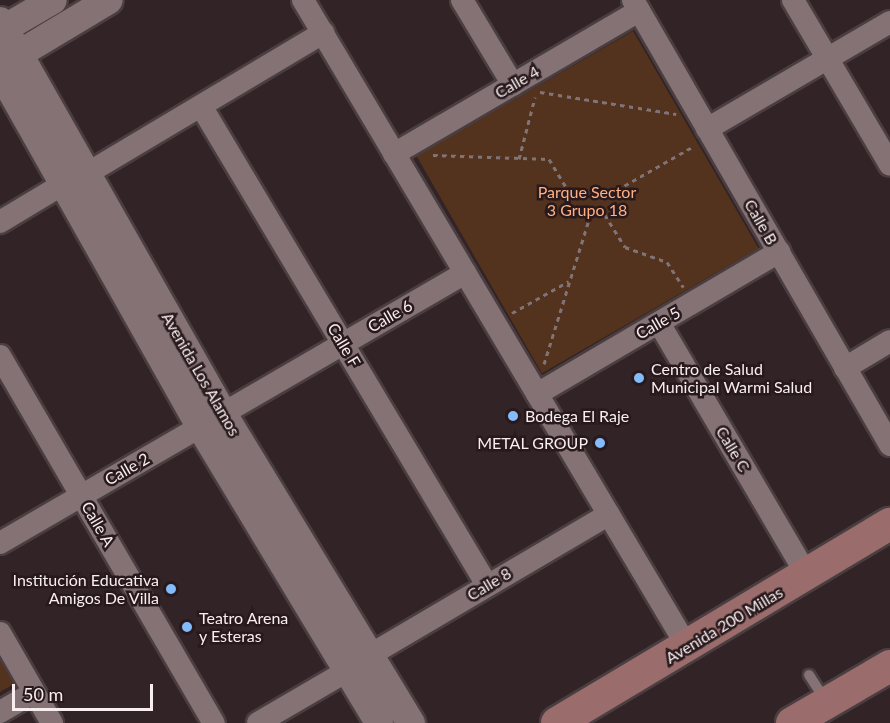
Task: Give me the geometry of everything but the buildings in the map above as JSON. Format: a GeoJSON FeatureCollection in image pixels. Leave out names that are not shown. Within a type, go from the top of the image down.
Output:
{"type":"FeatureCollection","features":[{"type":"Feature","properties":{"kind":"main road","name":"Avenida 200 Millas"},"geometry":{"type":"LineString","coordinates":[[557,723],[688,648],[890,524]]}},
{"type":"Feature","properties":{"kind":"main road"},"geometry":{"type":"LineString","coordinates":[[792,723],[890,666]]}},
{"type":"Feature","properties":{"kind":"street"},"geometry":{"type":"LineString","coordinates":[[2,27],[53,0]]}},
{"type":"Feature","properties":{"kind":"street"},"geometry":{"type":"LineString","coordinates":[[6,63],[109,0]]}},
{"type":"Feature","properties":{"kind":"street"},"geometry":{"type":"LineString","coordinates":[[303,0],[688,648]]}},
{"type":"Feature","properties":{"kind":"street"},"geometry":{"type":"LineString","coordinates":[[462,0],[513,84]]}},
{"type":"Feature","properties":{"kind":"street"},"geometry":{"type":"LineString","coordinates":[[793,0],[890,165]]}},
{"type":"Feature","properties":{"kind":"street","name":"Calle 4"},"geometry":{"type":"LineString","coordinates":[[394,154],[513,84],[636,6]]}},
{"type":"Feature","properties":{"kind":"street","name":"Calle B"},"geometry":{"type":"LineString","coordinates":[[636,6],[890,445]]}},
{"type":"Feature","properties":{"kind":"street"},"geometry":{"type":"LineString","coordinates":[[706,127],[890,22]]}},
{"type":"Feature","properties":{"kind":"street","name":"Avenida Los Alamos"},"geometry":{"type":"LineString","coordinates":[[2,27],[6,63],[77,178],[211,420],[359,663],[411,723]]}},
{"type":"Feature","properties":{"kind":"street"},"geometry":{"type":"LineString","coordinates":[[0,222],[322,33]]}},
{"type":"Feature","properties":{"kind":"street","name":"Calle F"},"geometry":{"type":"LineString","coordinates":[[201,106],[488,585]]}},
{"type":"Feature","properties":{"kind":"street","name":"Calle 5"},"geometry":{"type":"LineString","coordinates":[[536,393],[779,252]]}},
{"type":"Feature","properties":{"kind":"street","name":"Calle 6"},"geometry":{"type":"LineString","coordinates":[[211,420],[465,273]]}},
{"type":"Feature","properties":{"kind":"street","name":"Calle C"},"geometry":{"type":"LineString","coordinates":[[658,323],[807,575]]}},
{"type":"Feature","properties":{"kind":"street"},"geometry":{"type":"LineString","coordinates":[[845,368],[890,341]]}},
{"type":"Feature","properties":{"kind":"street","name":"Calle A"},"geometry":{"type":"LineString","coordinates":[[0,356],[214,723]]}},
{"type":"Feature","properties":{"kind":"street","name":"Calle 2"},"geometry":{"type":"LineString","coordinates":[[0,543],[211,420]]}},
{"type":"Feature","properties":{"kind":"street","name":"Calle 8"},"geometry":{"type":"LineString","coordinates":[[258,723],[609,514]]}},
{"type":"Feature","properties":{"kind":"street"},"geometry":{"type":"LineString","coordinates":[[0,633],[52,723]]}},
{"type":"Feature","properties":{"kind":"street","name":"Avenida Los Alamos"},"geometry":{"type":"LineString","coordinates":[[359,663],[379,723]]}},
{"type":"Feature","properties":{"kind":"street"},"geometry":{"type":"LineString","coordinates":[[0,712],[34,692]]}},
{"type":"Feature","properties":{"kind":"lane"},"geometry":{"type":"LineString","coordinates":[[809,675],[827,703]]}},
{"type":"Feature","properties":{"kind":"path"},"geometry":{"type":"LineString","coordinates":[[519,159],[536,91],[706,127]]}},
{"type":"Feature","properties":{"kind":"path"},"geometry":{"type":"LineString","coordinates":[[601,199],[706,127]]}},
{"type":"Feature","properties":{"kind":"path"},"geometry":{"type":"LineString","coordinates":[[394,154],[549,159],[572,196]]}},
{"type":"Feature","properties":{"kind":"path"},"geometry":{"type":"LineString","coordinates":[[600,207],[625,247],[667,261],[693,303]]}},
{"type":"Feature","properties":{"kind":"path"},"geometry":{"type":"LineString","coordinates":[[536,393],[590,216]]}},
{"type":"Feature","properties":{"kind":"path"},"geometry":{"type":"LineString","coordinates":[[495,323],[569,281]]}},
{"type":"Feature","properties":{"kind":"green space","name":"Parque Sector 3 Grupo 18"},"geometry":{"type":"Polygon","coordinates":[[[633,31],[758,248],[542,373],[416,156],[633,31]]]}},
{"type":"Feature","properties":{"kind":"green space"},"geometry":{"type":"Polygon","coordinates":[[[0,659],[14,684],[0,692],[0,659]]]}},
{"type":"Feature","properties":{"kind":"place","name":"Centro de Salud Municipal Warmi Salud"},"geometry":{"type":"Point","coordinates":[639,378]}},
{"type":"Feature","properties":{"kind":"place","name":"Bodega El Raje"},"geometry":{"type":"Point","coordinates":[513,416]}},
{"type":"Feature","properties":{"kind":"place","name":"METAL GROUP"},"geometry":{"type":"Point","coordinates":[600,443]}},
{"type":"Feature","properties":{"kind":"place","name":"Institución Educativa Amigos De Villa"},"geometry":{"type":"Point","coordinates":[171,589]}},
{"type":"Feature","properties":{"kind":"place","name":"Teatro Arena y Esteras"},"geometry":{"type":"Point","coordinates":[187,627]}}]}
